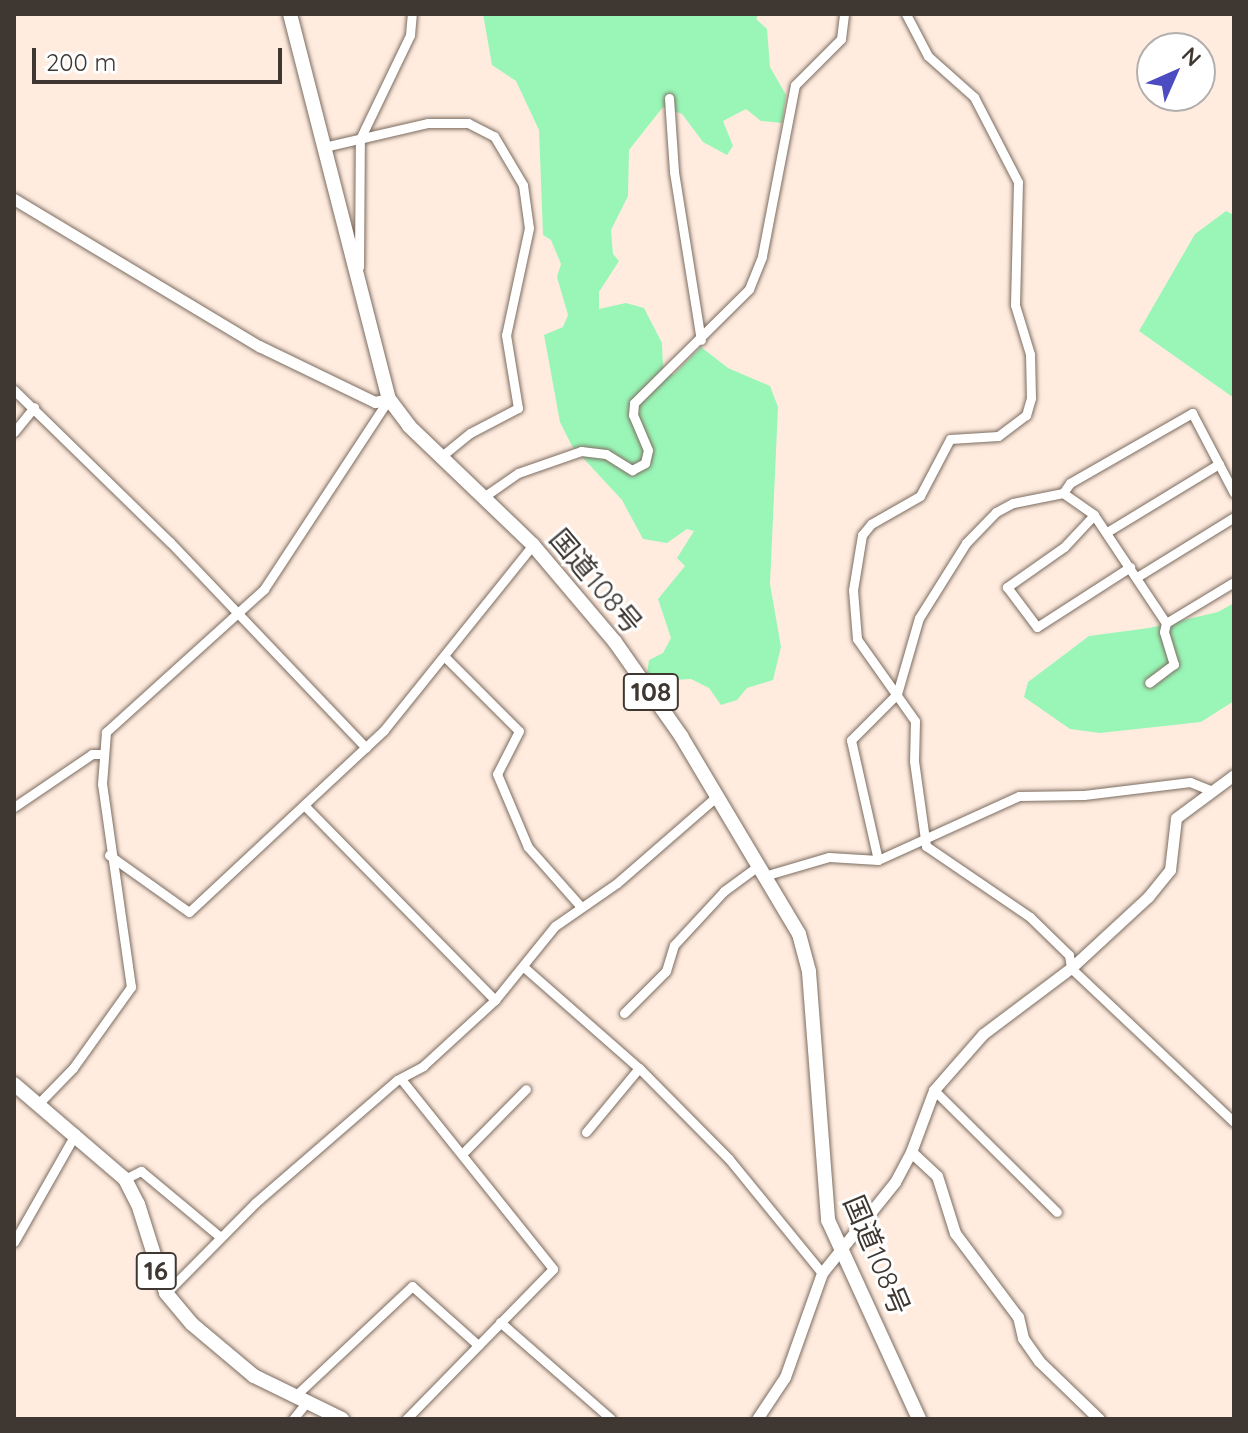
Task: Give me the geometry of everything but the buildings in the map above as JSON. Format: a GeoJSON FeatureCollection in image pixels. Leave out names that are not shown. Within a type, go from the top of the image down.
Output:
{"type":"FeatureCollection","features":[{"type":"Feature","properties":{"kind":"main road","name":"国道108号"},"geometry":{"type":"LineString","coordinates":[[290,14],[389,399],[533,545],[615,642],[717,796],[806,952],[824,1204],[842,1252],[919,1419]]}},
{"type":"Feature","properties":{"kind":"main road","name":"16"},"geometry":{"type":"LineString","coordinates":[[14,1084],[76,1133],[125,1179],[138,1204],[166,1293],[192,1324],[254,1376],[342,1419]]}},
{"type":"Feature","properties":{"kind":"street"},"geometry":{"type":"LineString","coordinates":[[359,283],[360,139],[408,42],[412,14]]}},
{"type":"Feature","properties":{"kind":"street"},"geometry":{"type":"LineString","coordinates":[[485,496],[518,473],[581,451],[606,454],[632,470],[642,467],[649,455],[633,415],[634,403],[701,340],[749,289],[758,272],[795,85],[841,39],[844,14]]}},
{"type":"Feature","properties":{"kind":"street"},"geometry":{"type":"LineString","coordinates":[[906,14],[928,56],[974,97],[1018,182],[1015,305],[1032,375],[1026,415],[1013,428],[998,436],[950,439],[920,496],[871,524],[862,535],[852,619],[857,639],[915,721],[926,846],[1030,917],[1069,955],[1071,968],[1234,1122]]}},
{"type":"Feature","properties":{"kind":"street"},"geometry":{"type":"LineString","coordinates":[[669,98],[674,172],[701,340]]}},
{"type":"Feature","properties":{"kind":"street"},"geometry":{"type":"LineString","coordinates":[[324,147],[448,120],[483,128],[517,172],[527,202],[523,267],[506,335],[518,408],[470,433],[442,456]]}},
{"type":"Feature","properties":{"kind":"street"},"geometry":{"type":"LineString","coordinates":[[14,199],[259,346],[375,402],[389,399]]}},
{"type":"Feature","properties":{"kind":"street"},"geometry":{"type":"LineString","coordinates":[[14,390],[239,614],[366,748]]}},
{"type":"Feature","properties":{"kind":"street"},"geometry":{"type":"LineString","coordinates":[[39,1103],[73,1068],[131,987],[124,912],[109,855],[101,754],[110,726],[264,589],[389,399]]}},
{"type":"Feature","properties":{"kind":"street"},"geometry":{"type":"LineString","coordinates":[[14,432],[34,407]]}},
{"type":"Feature","properties":{"kind":"street"},"geometry":{"type":"LineString","coordinates":[[878,860],[851,740],[897,694],[919,618],[966,543],[1004,507],[1063,493],[1070,483],[1192,413],[1234,493]]}},
{"type":"Feature","properties":{"kind":"street"},"geometry":{"type":"LineString","coordinates":[[1107,532],[1219,464]]}},
{"type":"Feature","properties":{"kind":"street"},"geometry":{"type":"LineString","coordinates":[[1063,493],[1094,515],[1166,623],[1164,632],[1174,664],[1149,683]]}},
{"type":"Feature","properties":{"kind":"street"},"geometry":{"type":"LineString","coordinates":[[1094,515],[1064,547],[1007,587],[1037,627],[1130,567]]}},
{"type":"Feature","properties":{"kind":"street"},"geometry":{"type":"LineString","coordinates":[[1137,577],[1234,517]]}},
{"type":"Feature","properties":{"kind":"street"},"geometry":{"type":"LineString","coordinates":[[109,855],[189,912],[306,807],[366,748],[446,658],[533,545]]}},
{"type":"Feature","properties":{"kind":"street"},"geometry":{"type":"LineString","coordinates":[[1166,623],[1234,582]]}},
{"type":"Feature","properties":{"kind":"street"},"geometry":{"type":"LineString","coordinates":[[446,658],[519,731],[497,774],[528,847],[581,907]]}},
{"type":"Feature","properties":{"kind":"street"},"geometry":{"type":"LineString","coordinates":[[14,807],[92,754],[101,754]]}},
{"type":"Feature","properties":{"kind":"street"},"geometry":{"type":"LineString","coordinates":[[757,1419],[785,1377],[822,1273],[842,1252],[911,1152],[934,1090],[983,1034],[1071,968],[1165,878],[1174,853],[1176,818],[1234,775]]}},
{"type":"Feature","properties":{"kind":"street"},"geometry":{"type":"LineString","coordinates":[[624,1013],[666,971],[674,945],[724,891],[761,871],[829,857],[878,860],[1019,796],[1084,795],[1190,782],[1210,790]]}},
{"type":"Feature","properties":{"kind":"street"},"geometry":{"type":"LineString","coordinates":[[166,1293],[219,1236],[401,1079],[423,1066],[495,1000],[525,968],[555,926],[717,796]]}},
{"type":"Feature","properties":{"kind":"street"},"geometry":{"type":"LineString","coordinates":[[306,807],[495,1000]]}},
{"type":"Feature","properties":{"kind":"street"},"geometry":{"type":"LineString","coordinates":[[525,968],[639,1068],[729,1159],[822,1273]]}},
{"type":"Feature","properties":{"kind":"street"},"geometry":{"type":"LineString","coordinates":[[586,1132],[639,1068]]}},
{"type":"Feature","properties":{"kind":"street"},"geometry":{"type":"LineString","coordinates":[[401,1079],[553,1266],[406,1419]]}},
{"type":"Feature","properties":{"kind":"street"},"geometry":{"type":"LineString","coordinates":[[462,1154],[526,1089]]}},
{"type":"Feature","properties":{"kind":"street"},"geometry":{"type":"LineString","coordinates":[[934,1090],[1057,1212]]}},
{"type":"Feature","properties":{"kind":"street"},"geometry":{"type":"LineString","coordinates":[[14,1242],[76,1133]]}},
{"type":"Feature","properties":{"kind":"street"},"geometry":{"type":"LineString","coordinates":[[911,1152],[937,1176],[955,1233],[1006,1300],[1039,1361],[1099,1419]]}},
{"type":"Feature","properties":{"kind":"street"},"geometry":{"type":"LineString","coordinates":[[125,1179],[141,1171],[219,1236]]}},
{"type":"Feature","properties":{"kind":"street"},"geometry":{"type":"LineString","coordinates":[[293,1419],[300,1400],[412,1286],[478,1345]]}},
{"type":"Feature","properties":{"kind":"street"},"geometry":{"type":"LineString","coordinates":[[500,1322],[611,1419]]}},
{"type":"Feature","properties":{"kind":"green space"},"geometry":{"type":"Polygon","coordinates":[[[483,14],[759,14],[756,19],[767,29],[770,67],[786,95],[782,123],[761,121],[746,109],[723,121],[733,146],[727,155],[703,142],[682,114],[663,107],[629,150],[628,196],[611,230],[613,254],[619,261],[599,292],[599,309],[626,303],[644,308],[662,343],[663,367],[673,375],[701,347],[728,368],[770,386],[778,407],[770,584],[781,647],[773,680],[747,688],[737,700],[721,705],[709,688],[691,679],[654,681],[647,674],[649,660],[663,653],[671,638],[658,599],[685,566],[677,558],[694,531],[687,529],[667,543],[643,539],[622,500],[572,446],[560,422],[544,335],[563,327],[568,315],[557,277],[561,264],[551,240],[543,235],[539,130],[516,81],[492,65],[483,14]]]}},
{"type":"Feature","properties":{"kind":"green space"},"geometry":{"type":"Polygon","coordinates":[[[1226,211],[1234,215],[1234,398],[1139,331],[1195,234],[1226,211]]]}},
{"type":"Feature","properties":{"kind":"green space"},"geometry":{"type":"Polygon","coordinates":[[[1234,603],[1234,701],[1201,722],[1100,733],[1070,729],[1024,697],[1028,682],[1089,636],[1149,628],[1218,612],[1234,603]]]}}]}
